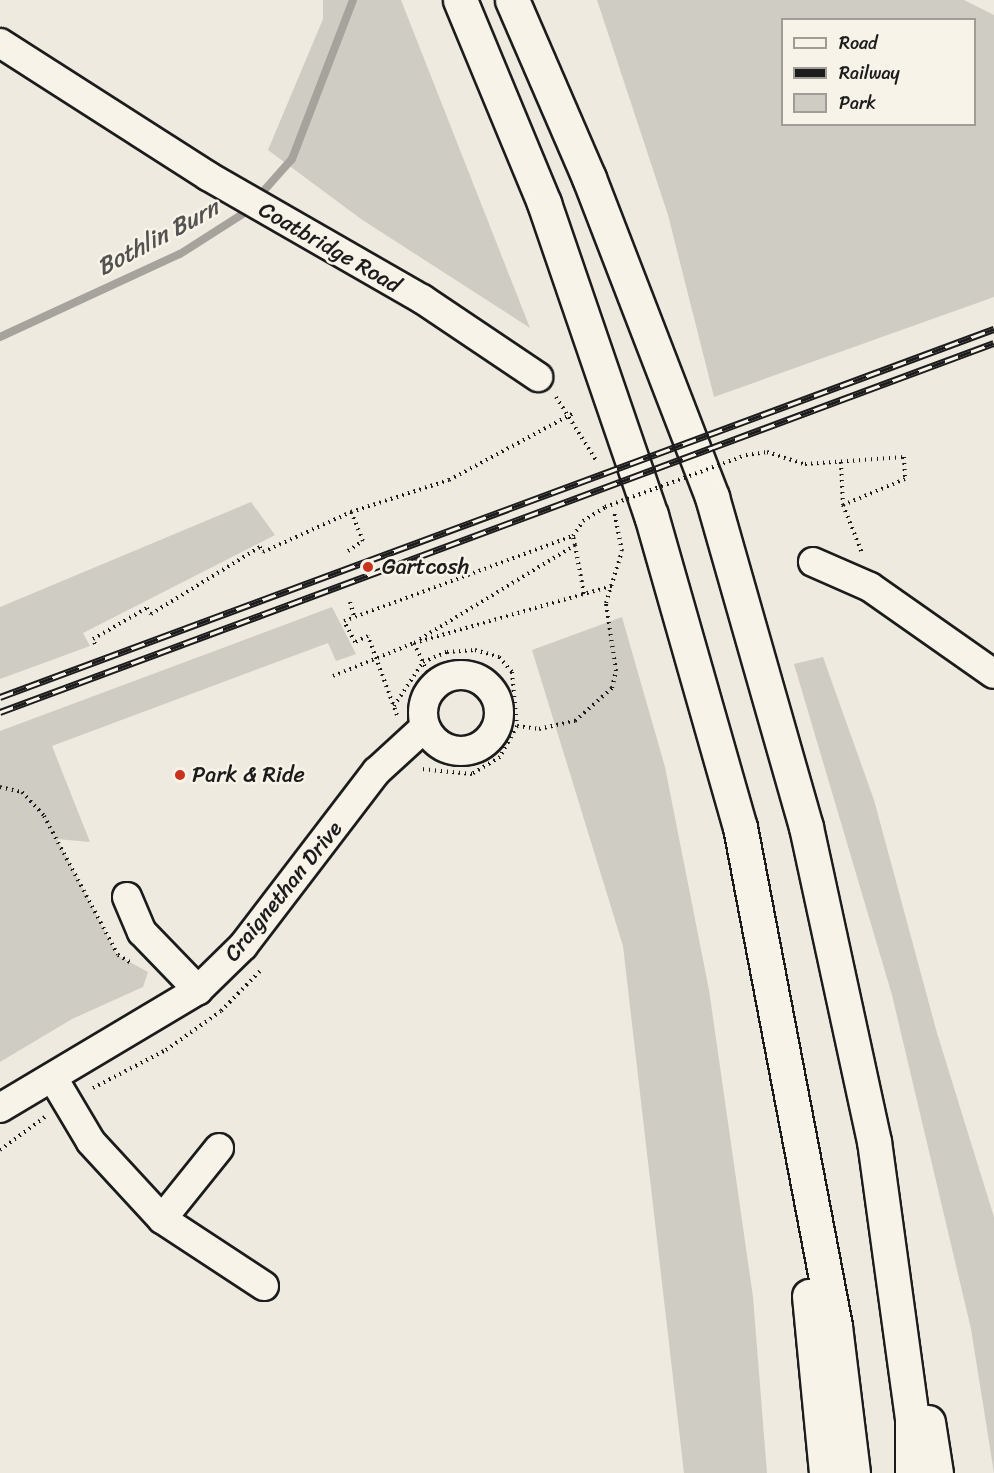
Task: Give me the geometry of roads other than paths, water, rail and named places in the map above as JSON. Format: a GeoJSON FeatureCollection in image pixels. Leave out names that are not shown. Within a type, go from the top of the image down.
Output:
{"type":"FeatureCollection","features":[{"type":"Feature","properties":{"kind":"highway"},"geometry":{"type":"LineString","coordinates":[[460,0],[544,202],[651,515],[740,828],[779,1014],[835,1326],[853,1473]]}},
{"type":"Feature","properties":{"kind":"highway"},"geometry":{"type":"LineString","coordinates":[[512,0],[589,178],[712,497],[806,827],[874,1141],[903,1250],[936,1473]]}},
{"type":"Feature","properties":{"kind":"highway"},"geometry":{"type":"LineString","coordinates":[[779,1014],[826,1473]]}},
{"type":"Feature","properties":{"kind":"highway"},"geometry":{"type":"LineString","coordinates":[[874,1141],[912,1417],[912,1473]]}},
{"type":"Feature","properties":{"kind":"street","name":"Coatbridge Road"},"geometry":{"type":"LineString","coordinates":[[0,43],[208,176],[422,299],[538,377]]}},
{"type":"Feature","properties":{"kind":"street"},"geometry":{"type":"LineString","coordinates":[[813,562],[870,587],[994,674]]}},
{"type":"Feature","properties":{"kind":"street"},"geometry":{"type":"LineString","coordinates":[[457,675],[481,680],[500,711],[494,734],[469,751],[440,746],[416,733],[423,705],[434,686],[457,675]]}},
{"type":"Feature","properties":{"kind":"street","name":"Craignethan Drive"},"geometry":{"type":"LineString","coordinates":[[0,1108],[198,990],[243,946],[416,733]]}},
{"type":"Feature","properties":{"kind":"street"},"geometry":{"type":"LineString","coordinates":[[127,897],[142,932],[198,990]]}},
{"type":"Feature","properties":{"kind":"street"},"geometry":{"type":"LineString","coordinates":[[53,1078],[91,1142],[162,1219],[264,1286]]}},
{"type":"Feature","properties":{"kind":"street"},"geometry":{"type":"LineString","coordinates":[[162,1219],[219,1148]]}},
{"type":"Feature","properties":{"kind":"waterway","name":"Bothlin Burn"},"geometry":{"type":"LineString","coordinates":[[0,337],[180,254],[244,213],[292,159],[353,0]]}},
{"type":"Feature","properties":{"kind":"railway"},"geometry":{"type":"LineString","coordinates":[[0,697],[994,329]]}},
{"type":"Feature","properties":{"kind":"railway"},"geometry":{"type":"LineString","coordinates":[[0,712],[994,343]]}},
{"type":"Feature","properties":{"kind":"place","name":"Gartcosh"},"geometry":{"type":"Point","coordinates":[368,567]}},
{"type":"Feature","properties":{"kind":"place","name":"Park & Ride"},"geometry":{"type":"Point","coordinates":[180,775]}}]}
